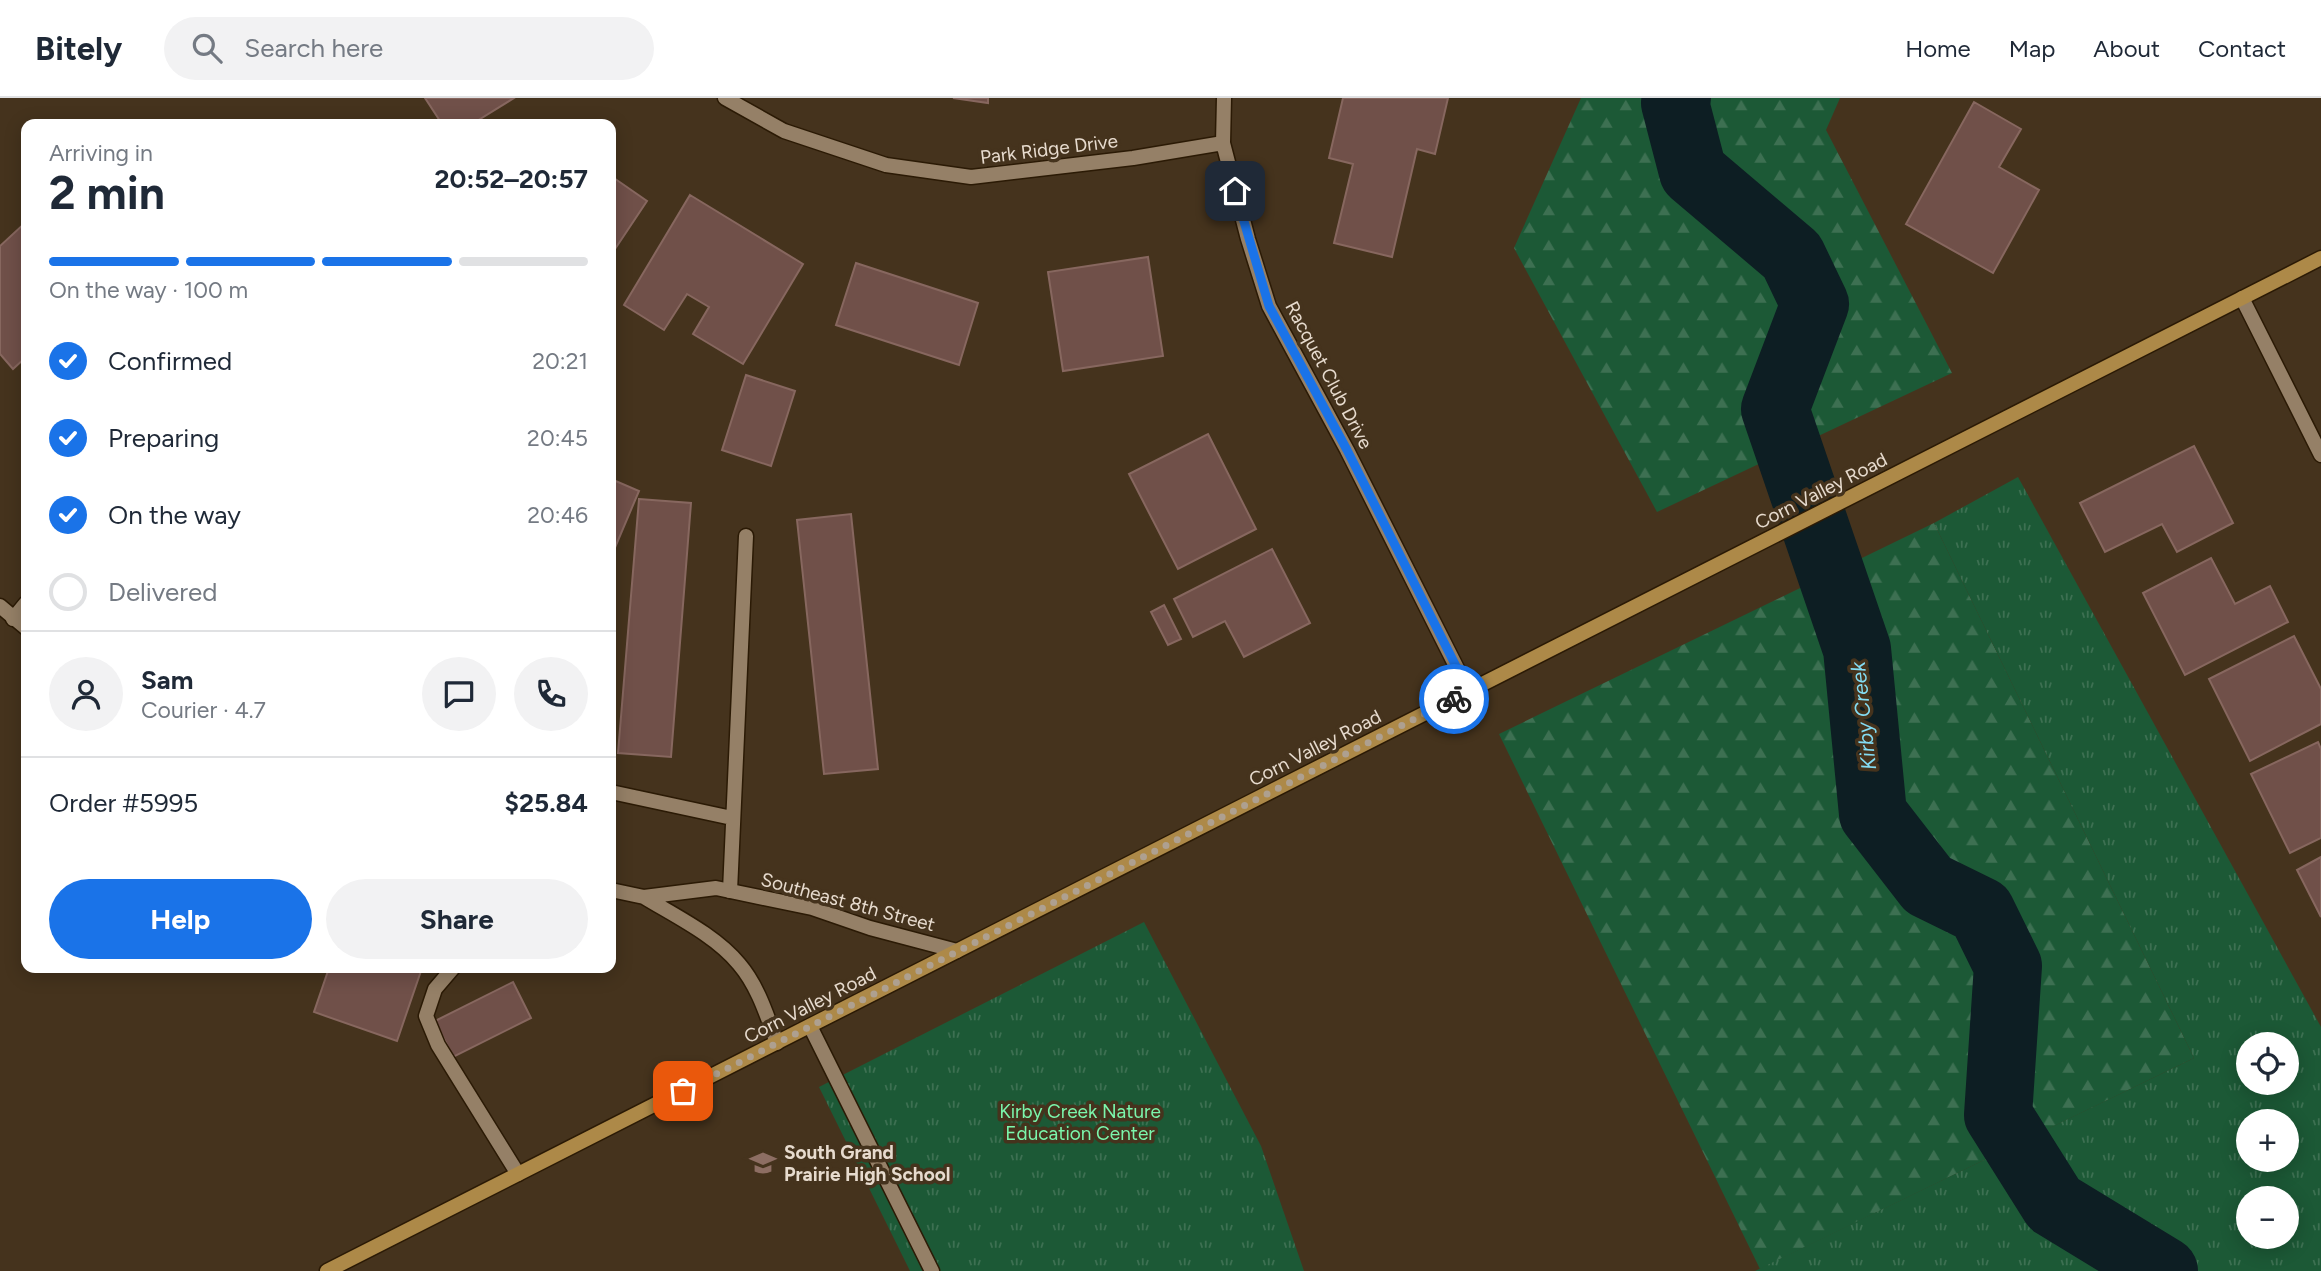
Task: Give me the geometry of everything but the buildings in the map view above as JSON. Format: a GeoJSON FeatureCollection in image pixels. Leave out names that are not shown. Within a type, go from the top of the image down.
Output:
{"type":"FeatureCollection","features":[{"type":"Feature","properties":{"kind":"main road","name":"Corn Valley Road"},"geometry":{"type":"LineString","coordinates":[[327,1271],[2321,257]]}},
{"type":"Feature","properties":{"kind":"street","name":"Park Ridge Drive"},"geometry":{"type":"LineString","coordinates":[[725,98],[784,131],[886,164],[971,177],[1133,158],[1223,143]]}},
{"type":"Feature","properties":{"kind":"street","name":"Racquet Club Drive"},"geometry":{"type":"LineString","coordinates":[[1224,98],[1223,143],[1269,306],[1347,450],[1469,692]]}},
{"type":"Feature","properties":{"kind":"street"},"geometry":{"type":"LineString","coordinates":[[2242,298],[2321,455]]}},
{"type":"Feature","properties":{"kind":"street"},"geometry":{"type":"LineString","coordinates":[[730,891],[746,536]]}},
{"type":"Feature","properties":{"kind":"street"},"geometry":{"type":"LineString","coordinates":[[0,606],[21,625]]}},
{"type":"Feature","properties":{"kind":"street"},"geometry":{"type":"LineString","coordinates":[[13,619],[21,609]]}},
{"type":"Feature","properties":{"kind":"street"},"geometry":{"type":"LineString","coordinates":[[616,793],[732,818]]}},
{"type":"Feature","properties":{"kind":"street","name":"Southeast 8th Street"},"geometry":{"type":"LineString","coordinates":[[616,891],[644,897],[716,888],[812,908],[870,928],[957,951]]}},
{"type":"Feature","properties":{"kind":"street","name":"Southeast 8th Street"},"geometry":{"type":"LineString","coordinates":[[644,897],[699,931],[738,963],[762,1001],[777,1043]]}},
{"type":"Feature","properties":{"kind":"street"},"geometry":{"type":"LineString","coordinates":[[449,973],[435,989],[426,1016],[438,1045],[518,1174]]}},
{"type":"Feature","properties":{"kind":"street"},"geometry":{"type":"LineString","coordinates":[[810,1026],[932,1271]]}},
{"type":"Feature","properties":{"kind":"green space"},"geometry":{"type":"Polygon","coordinates":[[[1581,98],[1840,98],[1826,130],[1952,373],[1657,512],[1514,248],[1581,98]]]}},
{"type":"Feature","properties":{"kind":"green space"},"geometry":{"type":"Polygon","coordinates":[[[2018,477],[2321,1027],[2321,1271],[1755,1271],[2194,1058],[1934,523],[2018,477]]]}},
{"type":"Feature","properties":{"kind":"green space"},"geometry":{"type":"Polygon","coordinates":[[[1934,523],[2194,1058],[1760,1269],[1499,734],[1934,523]]]}},
{"type":"Feature","properties":{"kind":"green space","name":"Kirby Creek Nature Education Center"},"geometry":{"type":"Polygon","coordinates":[[[1144,922],[1261,1146],[1304,1271],[910,1271],[819,1087],[1144,922]]]}},
{"type":"Feature","properties":{"kind":"waterway","name":"Kirby Creek"},"geometry":{"type":"LineString","coordinates":[[1677,98],[1675,103],[1693,172],[1792,256],[1815,304],[1775,409],[1857,649],[1873,814],[1928,885],[1981,911],[2008,966],[1998,1115],[2054,1204],[2164,1271]]}},
{"type":"Feature","properties":{"kind":"way so far"},"geometry":{"type":"LineString","coordinates":[[683,1091],[1454,699]]}},
{"type":"Feature","properties":{"kind":"place","name":"South Grand Prairie High School"},"geometry":{"type":"Point","coordinates":[763,1163]}},
{"type":"Feature","properties":{"kind":"route"},"geometry":{"type":"LineString","coordinates":[[1235,191],[1269,306],[1347,450],[1469,692],[1454,699]]}}]}
